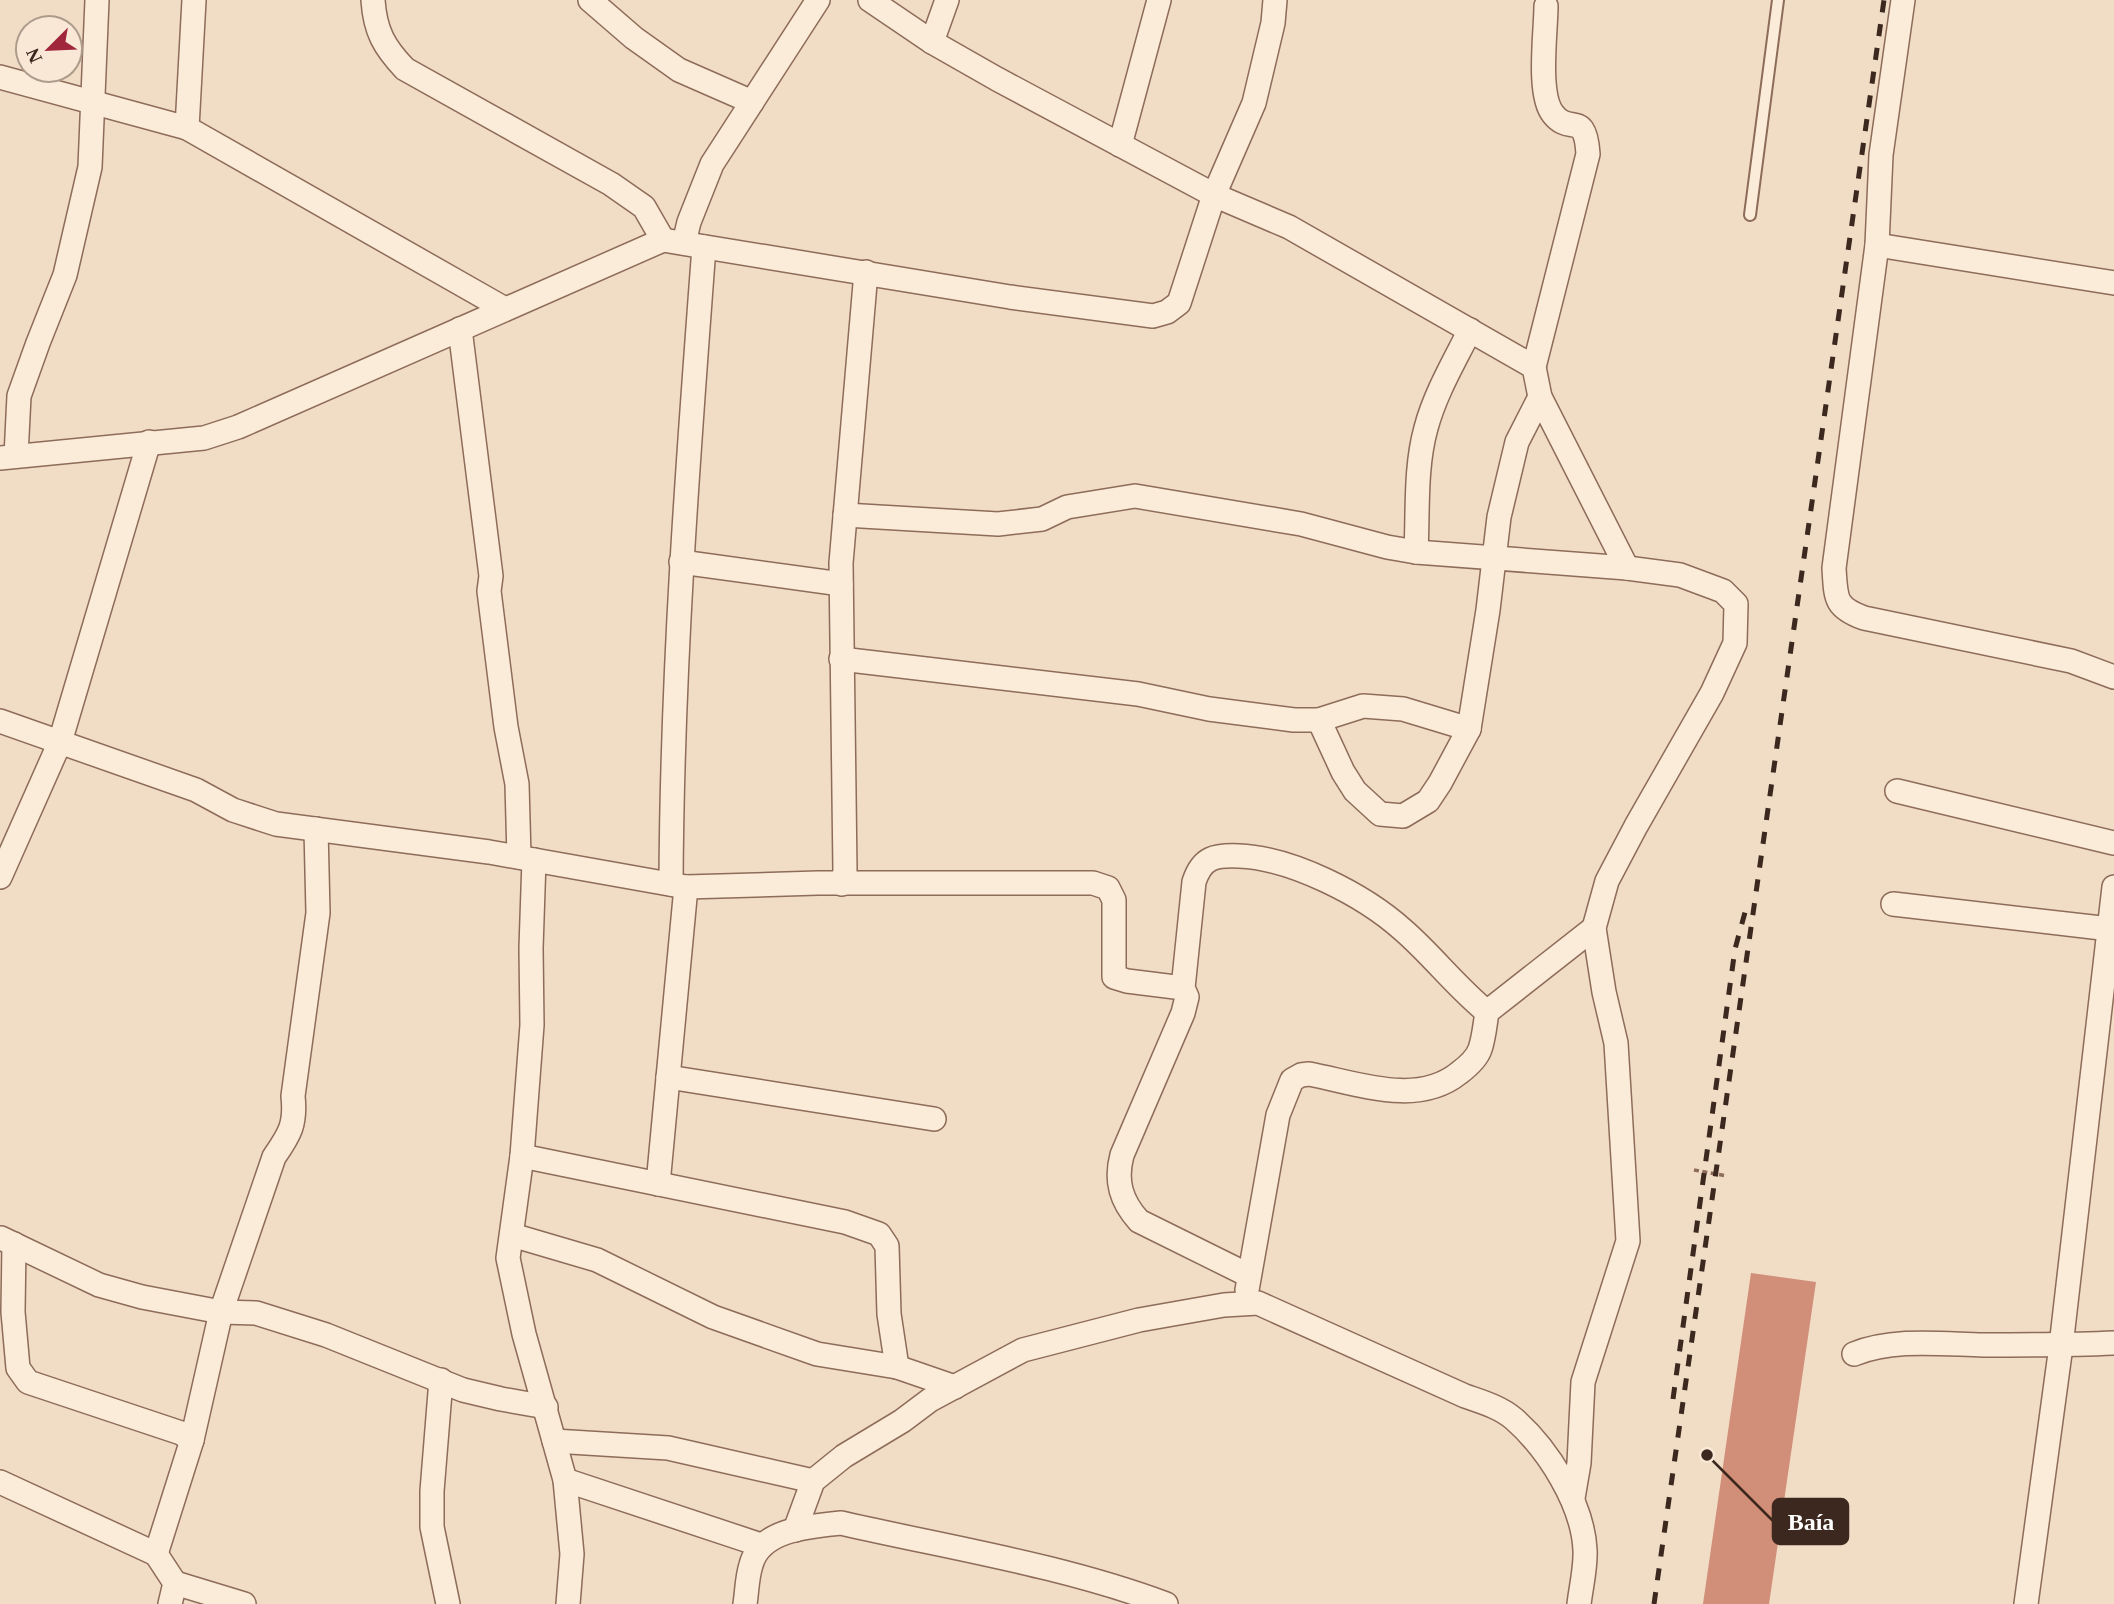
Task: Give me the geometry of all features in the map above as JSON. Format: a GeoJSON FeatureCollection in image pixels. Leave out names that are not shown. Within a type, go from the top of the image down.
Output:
{"type":"FeatureCollection","features":[{"type":"Feature","properties":{"kind":"street"},"geometry":{"type":"LineString","coordinates":[[97,0],[90,167],[65,275],[19,396],[8,457],[204,438],[238,427],[505,309],[684,243],[1010,297],[1153,316],[1167,312],[1179,303],[1214,195],[1254,103],[1273,23],[1275,0]]}},
{"type":"Feature","properties":{"kind":"street"},"geometry":{"type":"LineString","coordinates":[[187,128],[194,0]]}},
{"type":"Feature","properties":{"kind":"street"},"geometry":{"type":"LineString","coordinates":[[373,0],[374,17],[381,37],[388,50],[405,69],[611,184],[644,207],[684,243]]}},
{"type":"Feature","properties":{"kind":"street"},"geometry":{"type":"LineString","coordinates":[[590,0],[634,38],[679,70],[752,102]]}},
{"type":"Feature","properties":{"kind":"street"},"geometry":{"type":"LineString","coordinates":[[659,1184],[668,1077],[678,886],[672,747],[681,562],[684,243],[689,222],[712,164],[818,0]]}},
{"type":"Feature","properties":{"kind":"street"},"geometry":{"type":"LineString","coordinates":[[870,0],[932,42],[1214,195],[1300,233],[1534,367]]}},
{"type":"Feature","properties":{"kind":"street"},"geometry":{"type":"LineString","coordinates":[[932,42],[947,0]]}},
{"type":"Feature","properties":{"kind":"street"},"geometry":{"type":"LineString","coordinates":[[1120,145],[1159,0]]}},
{"type":"Feature","properties":{"kind":"street"},"geometry":{"type":"LineString","coordinates":[[1903,0],[1881,155],[1877,245],[1834,568],[1835,591],[1846,612],[1864,618],[2071,661],[2114,677]]}},
{"type":"Feature","properties":{"kind":"street"},"geometry":{"type":"LineString","coordinates":[[1546,6],[1546,95],[1553,114],[1563,122],[1581,127],[1587,134],[1588,154],[1534,367],[1540,397],[1627,568]]}},
{"type":"Feature","properties":{"kind":"street"},"geometry":{"type":"LineString","coordinates":[[0,77],[187,128],[505,309]]}},
{"type":"Feature","properties":{"kind":"street"},"geometry":{"type":"LineString","coordinates":[[1877,245],[2114,283]]}},
{"type":"Feature","properties":{"kind":"street"},"geometry":{"type":"LineString","coordinates":[[842,884],[845,871],[841,584],[866,272]]}},
{"type":"Feature","properties":{"kind":"street"},"geometry":{"type":"LineString","coordinates":[[460,329],[491,576],[489,591],[526,859],[531,948],[532,1025],[522,1156],[508,1258],[524,1334],[565,1480],[572,1555],[568,1604]]}},
{"type":"Feature","properties":{"kind":"street"},"geometry":{"type":"LineString","coordinates":[[1416,552],[1425,430],[1435,402],[1469,330]]}},
{"type":"Feature","properties":{"kind":"street"},"geometry":{"type":"LineString","coordinates":[[1319,720],[1343,772],[1355,791],[1380,814],[1404,816],[1428,802],[1469,729],[1499,517],[1517,442],[1540,397]]}},
{"type":"Feature","properties":{"kind":"street"},"geometry":{"type":"LineString","coordinates":[[0,877],[60,742],[149,442]]}},
{"type":"Feature","properties":{"kind":"street"},"geometry":{"type":"LineString","coordinates":[[845,515],[1009,524],[1042,519],[1067,507],[1135,496],[1301,524],[1416,552],[1627,568],[1680,575],[1723,591],[1736,604],[1735,643],[1712,693],[1636,826],[1608,881],[1594,928],[1604,992],[1616,1043],[1628,1241],[1583,1382],[1580,1463],[1573,1498]]}},
{"type":"Feature","properties":{"kind":"street"},"geometry":{"type":"LineString","coordinates":[[681,562],[841,584]]}},
{"type":"Feature","properties":{"kind":"street"},"geometry":{"type":"LineString","coordinates":[[841,659],[1138,694],[1209,709],[1294,720],[1319,720],[1363,706],[1404,709],[1469,729]]}},
{"type":"Feature","properties":{"kind":"street"},"geometry":{"type":"LineString","coordinates":[[0,721],[196,789],[254,819],[526,859],[678,886],[1093,883],[1108,888],[1114,900],[1114,976],[1127,981],[1184,988]]}},
{"type":"Feature","properties":{"kind":"street"},"geometry":{"type":"LineString","coordinates":[[1897,791],[2114,843]]}},
{"type":"Feature","properties":{"kind":"street"},"geometry":{"type":"LineString","coordinates":[[244,1604],[173,1594],[156,1554],[192,1440],[221,1312],[274,1157],[290,1135],[295,1114],[293,1096],[318,913],[316,829]]}},
{"type":"Feature","properties":{"kind":"street"},"geometry":{"type":"LineString","coordinates":[[1248,1275],[1139,1220],[1130,1211],[1119,1190],[1118,1168],[1122,1155],[1183,1013],[1187,997],[1184,988],[1194,882],[1199,868],[1224,855],[1255,857],[1274,861],[1329,882],[1404,930],[1464,994],[1487,1012]]}},
{"type":"Feature","properties":{"kind":"street"},"geometry":{"type":"LineString","coordinates":[[2026,1604],[2061,1346],[2114,887]]}},
{"type":"Feature","properties":{"kind":"street"},"geometry":{"type":"LineString","coordinates":[[1894,904],[2110,929]]}},
{"type":"Feature","properties":{"kind":"street"},"geometry":{"type":"LineString","coordinates":[[1245,1304],[1278,1115],[1292,1080],[1309,1074],[1399,1091],[1424,1090],[1449,1082],[1466,1068],[1480,1051],[1487,1012],[1594,928]]}},
{"type":"Feature","properties":{"kind":"street"},"geometry":{"type":"LineString","coordinates":[[668,1077],[934,1119]]}},
{"type":"Feature","properties":{"kind":"street"},"geometry":{"type":"LineString","coordinates":[[522,1156],[845,1222],[879,1234],[887,1246],[890,1314],[897,1367]]}},
{"type":"Feature","properties":{"kind":"street"},"geometry":{"type":"LineString","coordinates":[[512,1235],[597,1260],[713,1317],[817,1354],[897,1367],[955,1387]]}},
{"type":"Feature","properties":{"kind":"street"},"geometry":{"type":"LineString","coordinates":[[7,1241],[99,1285],[142,1297],[221,1312],[256,1313],[326,1335],[488,1396],[546,1407]]}},
{"type":"Feature","properties":{"kind":"street"},"geometry":{"type":"LineString","coordinates":[[7,1241],[18,1368],[28,1382],[181,1433],[192,1440]]}},
{"type":"Feature","properties":{"kind":"street"},"geometry":{"type":"LineString","coordinates":[[795,1530],[813,1481],[844,1456],[902,1421],[930,1400],[1023,1350],[1139,1320],[1224,1305],[1258,1303],[1465,1396],[1494,1406],[1514,1419],[1531,1438],[1573,1498],[1585,1549],[1579,1604]]}},
{"type":"Feature","properties":{"kind":"street"},"geometry":{"type":"LineString","coordinates":[[1854,1354],[1873,1346],[2061,1346],[2114,1343]]}},
{"type":"Feature","properties":{"kind":"street"},"geometry":{"type":"LineString","coordinates":[[441,1380],[432,1491],[432,1527],[449,1604]]}},
{"type":"Feature","properties":{"kind":"street"},"geometry":{"type":"LineString","coordinates":[[554,1441],[668,1448],[813,1481]]}},
{"type":"Feature","properties":{"kind":"street"},"geometry":{"type":"LineString","coordinates":[[565,1480],[761,1545]]}},
{"type":"Feature","properties":{"kind":"street"},"geometry":{"type":"LineString","coordinates":[[0,1482],[156,1554]]}},
{"type":"Feature","properties":{"kind":"street"},"geometry":{"type":"LineString","coordinates":[[745,1604],[751,1563],[761,1545],[795,1530],[841,1523],[1062,1572],[1166,1604]]}},
{"type":"Feature","properties":{"kind":"lane"},"geometry":{"type":"LineString","coordinates":[[1750,215],[1778,0]]}},
{"type":"Feature","properties":{"kind":"path"},"geometry":{"type":"LineString","coordinates":[[1694,1170],[1727,1176]]}},
{"type":"Feature","properties":{"kind":"building"},"geometry":{"type":"Polygon","coordinates":[[[1751,1273],[1816,1282],[1769,1604],[1703,1604],[1751,1273]]]}},
{"type":"Feature","properties":{"kind":"railway"},"geometry":{"type":"LineString","coordinates":[[1654,1604],[1884,0]]}},
{"type":"Feature","properties":{"kind":"railway"},"geometry":{"type":"LineString","coordinates":[[1673,1399],[1735,949],[1747,905]]}},
{"type":"Feature","properties":{"kind":"place","name":"Baía"},"geometry":{"type":"Point","coordinates":[1707,1455]}}]}
